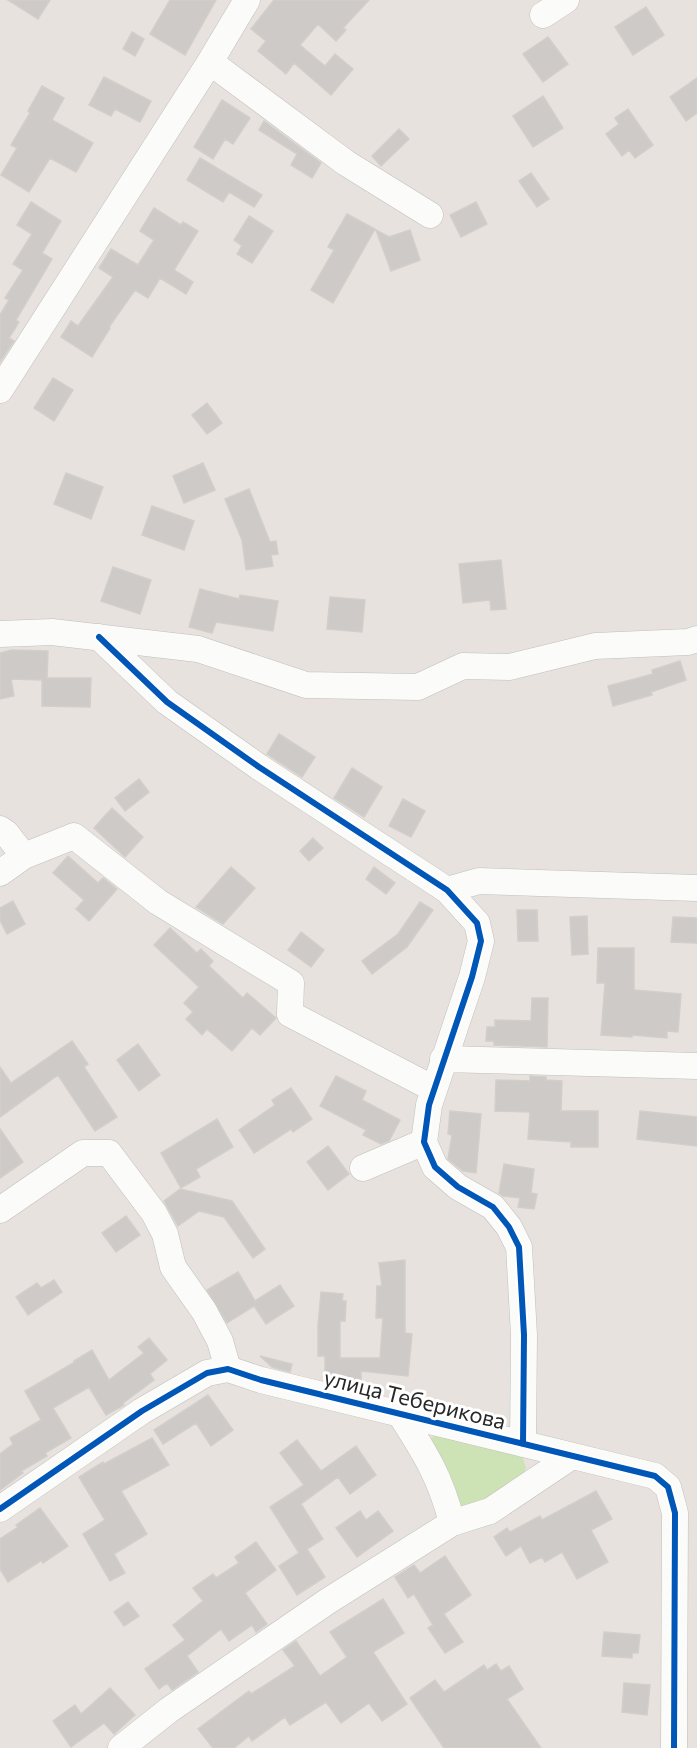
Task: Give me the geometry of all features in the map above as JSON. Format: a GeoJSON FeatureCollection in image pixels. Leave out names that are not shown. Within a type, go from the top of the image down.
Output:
{"type":"FeatureCollection","features":[{"type":"Feature","properties":{"kind":"street"},"geometry":{"type":"LineString","coordinates":[[0,390],[248,0]]}},
{"type":"Feature","properties":{"kind":"street"},"geometry":{"type":"LineString","coordinates":[[543,15],[566,0]]}},
{"type":"Feature","properties":{"kind":"street"},"geometry":{"type":"LineString","coordinates":[[210,62],[346,163],[429,215]]}},
{"type":"Feature","properties":{"kind":"street"},"geometry":{"type":"LineString","coordinates":[[0,634],[52,632],[198,649],[306,685],[418,687],[463,666],[510,667],[596,646],[688,642],[697,639]]}},
{"type":"Feature","properties":{"kind":"street"},"geometry":{"type":"LineString","coordinates":[[99,638],[167,702],[259,767],[447,890],[477,923],[481,941],[472,977],[429,1105],[424,1142],[435,1167],[458,1186],[493,1207],[509,1227],[519,1247],[524,1335],[523,1444]]}},
{"type":"Feature","properties":{"kind":"street"},"geometry":{"type":"LineString","coordinates":[[0,829],[6,833],[24,856]]}},
{"type":"Feature","properties":{"kind":"street"},"geometry":{"type":"LineString","coordinates":[[0,873],[24,856],[74,836],[158,902],[291,983],[290,1014],[434,1089]]}},
{"type":"Feature","properties":{"kind":"street"},"geometry":{"type":"LineString","coordinates":[[447,890],[479,880],[697,888]]}},
{"type":"Feature","properties":{"kind":"street"},"geometry":{"type":"LineString","coordinates":[[443,1059],[697,1066]]}},
{"type":"Feature","properties":{"kind":"street"},"geometry":{"type":"LineString","coordinates":[[363,1168],[424,1142]]}},
{"type":"Feature","properties":{"kind":"street"},"geometry":{"type":"LineString","coordinates":[[0,1210],[83,1153],[109,1153],[154,1213],[165,1234],[173,1267],[204,1311],[220,1341],[228,1369],[207,1373],[142,1411],[0,1509]]}},
{"type":"Feature","properties":{"kind":"street","name":"улица Теберикова"},"geometry":{"type":"LineString","coordinates":[[228,1369],[261,1380],[655,1476],[668,1487],[675,1513],[676,1542],[674,1748]]}},
{"type":"Feature","properties":{"kind":"street"},"geometry":{"type":"LineString","coordinates":[[400,1414],[436,1473],[446,1498],[452,1523]]}},
{"type":"Feature","properties":{"kind":"street"},"geometry":{"type":"LineString","coordinates":[[121,1748],[168,1710],[328,1601],[452,1523],[490,1511],[572,1456]]}},
{"type":"Feature","properties":{"kind":"green space"},"geometry":{"type":"Polygon","coordinates":[[[438,1434],[522,1455],[526,1468],[519,1483],[462,1514],[432,1453],[431,1438],[438,1434]]]}},
{"type":"Feature","properties":{"kind":"building"},"geometry":{"type":"Polygon","coordinates":[[[8,0],[50,0],[38,19],[8,0]]]}},
{"type":"Feature","properties":{"kind":"building"},"geometry":{"type":"Polygon","coordinates":[[[170,0],[216,0],[185,55],[150,34],[170,0]]]}},
{"type":"Feature","properties":{"kind":"building"},"geometry":{"type":"Polygon","coordinates":[[[274,0],[369,0],[343,28],[346,30],[336,41],[318,24],[300,45],[325,66],[335,54],[353,69],[331,95],[294,63],[286,74],[258,51],[266,41],[251,29],[274,0]]]}},
{"type":"Feature","properties":{"kind":"building"},"geometry":{"type":"Polygon","coordinates":[[[646,7],[664,35],[633,55],[615,27],[646,7]]]}},
{"type":"Feature","properties":{"kind":"building"},"geometry":{"type":"Polygon","coordinates":[[[132,32],[144,39],[135,56],[123,49],[132,32]]]}},
{"type":"Feature","properties":{"kind":"building"},"geometry":{"type":"Polygon","coordinates":[[[548,37],[568,64],[543,82],[523,54],[548,37]]]}},
{"type":"Feature","properties":{"kind":"building"},"geometry":{"type":"Polygon","coordinates":[[[104,77],[151,101],[140,122],[115,109],[111,116],[89,105],[104,77]]]}},
{"type":"Feature","properties":{"kind":"building"},"geometry":{"type":"Polygon","coordinates":[[[697,78],[697,113],[686,121],[670,97],[697,78]]]}},
{"type":"Feature","properties":{"kind":"building"},"geometry":{"type":"Polygon","coordinates":[[[42,86],[64,98],[52,120],[93,143],[76,172],[50,158],[29,192],[1,175],[17,148],[11,145],[30,113],[28,111],[42,86]]]}},
{"type":"Feature","properties":{"kind":"building"},"geometry":{"type":"Polygon","coordinates":[[[543,96],[563,128],[533,147],[513,116],[543,96]]]}},
{"type":"Feature","properties":{"kind":"building"},"geometry":{"type":"Polygon","coordinates":[[[222,100],[250,118],[233,144],[225,139],[213,159],[194,147],[222,100]]]}},
{"type":"Feature","properties":{"kind":"building"},"geometry":{"type":"Polygon","coordinates":[[[628,109],[653,145],[635,158],[629,150],[622,156],[606,134],[619,124],[615,118],[628,109]]]}},
{"type":"Feature","properties":{"kind":"building"},"geometry":{"type":"Polygon","coordinates":[[[264,121],[321,163],[312,178],[291,165],[297,154],[259,130],[264,121]]]}},
{"type":"Feature","properties":{"kind":"building"},"geometry":{"type":"Polygon","coordinates":[[[399,129],[409,139],[381,166],[372,156],[399,129]]]}},
{"type":"Feature","properties":{"kind":"building"},"geometry":{"type":"Polygon","coordinates":[[[200,158],[262,195],[254,207],[229,192],[223,202],[187,180],[200,158]]]}},
{"type":"Feature","properties":{"kind":"building"},"geometry":{"type":"Polygon","coordinates":[[[531,173],[549,199],[537,207],[519,181],[531,173]]]}},
{"type":"Feature","properties":{"kind":"building"},"geometry":{"type":"Polygon","coordinates":[[[31,202],[61,221],[42,253],[52,259],[16,320],[19,322],[9,338],[14,341],[0,362],[0,315],[9,300],[5,298],[23,270],[13,264],[32,234],[17,225],[31,202]]]}},
{"type":"Feature","properties":{"kind":"building"},"geometry":{"type":"Polygon","coordinates":[[[476,202],[487,224],[461,237],[450,215],[476,202]]]}},
{"type":"Feature","properties":{"kind":"building"},"geometry":{"type":"Polygon","coordinates":[[[154,208],[181,225],[183,222],[198,231],[174,270],[193,282],[186,294],[160,278],[148,298],[135,290],[109,327],[92,357],[61,337],[71,321],[78,326],[113,277],[99,268],[111,249],[138,265],[154,240],[140,231],[154,208]]]}},
{"type":"Feature","properties":{"kind":"building"},"geometry":{"type":"Polygon","coordinates":[[[347,214],[375,229],[333,303],[311,290],[334,250],[328,247],[347,214]]]}},
{"type":"Feature","properties":{"kind":"building"},"geometry":{"type":"Polygon","coordinates":[[[249,216],[273,231],[252,263],[237,254],[242,246],[234,240],[249,216]]]}},
{"type":"Feature","properties":{"kind":"building"},"geometry":{"type":"Polygon","coordinates":[[[376,230],[389,237],[410,230],[420,260],[391,271],[376,230]]]}},
{"type":"Feature","properties":{"kind":"building"},"geometry":{"type":"Polygon","coordinates":[[[53,378],[73,390],[54,421],[34,408],[53,378]]]}},
{"type":"Feature","properties":{"kind":"building"},"geometry":{"type":"Polygon","coordinates":[[[207,403],[222,423],[207,434],[192,415],[207,403]]]}},
{"type":"Feature","properties":{"kind":"building"},"geometry":{"type":"Polygon","coordinates":[[[203,463],[215,490],[184,503],[173,476],[203,463]]]}},
{"type":"Feature","properties":{"kind":"building"},"geometry":{"type":"Polygon","coordinates":[[[66,473],[103,487],[91,519],[54,504],[66,473]]]}},
{"type":"Feature","properties":{"kind":"building"},"geometry":{"type":"Polygon","coordinates":[[[249,489],[270,542],[276,541],[278,554],[271,555],[273,566],[246,570],[242,540],[225,499],[249,489]]]}},
{"type":"Feature","properties":{"kind":"building"},"geometry":{"type":"Polygon","coordinates":[[[152,506],[194,521],[184,550],[142,535],[152,506]]]}},
{"type":"Feature","properties":{"kind":"building"},"geometry":{"type":"Polygon","coordinates":[[[501,560],[506,609],[491,610],[490,600],[463,603],[459,564],[501,560]]]}},
{"type":"Feature","properties":{"kind":"building"},"geometry":{"type":"Polygon","coordinates":[[[113,567],[151,580],[140,614],[101,601],[113,567]]]}},
{"type":"Feature","properties":{"kind":"building"},"geometry":{"type":"Polygon","coordinates":[[[200,589],[239,599],[240,595],[278,601],[273,631],[216,622],[212,633],[189,627],[200,589]]]}},
{"type":"Feature","properties":{"kind":"building"},"geometry":{"type":"Polygon","coordinates":[[[330,597],[365,600],[362,632],[327,629],[330,597]]]}},
{"type":"Feature","properties":{"kind":"building"},"geometry":{"type":"Polygon","coordinates":[[[12,650],[48,651],[47,678],[91,678],[90,707],[42,706],[42,680],[11,679],[14,696],[0,699],[0,653],[12,650]]]}},
{"type":"Feature","properties":{"kind":"building"},"geometry":{"type":"Polygon","coordinates":[[[680,661],[686,680],[651,692],[652,695],[613,706],[608,686],[653,674],[652,670],[680,661]]]}},
{"type":"Feature","properties":{"kind":"building"},"geometry":{"type":"Polygon","coordinates":[[[279,734],[315,757],[302,777],[267,754],[279,734]]]}},
{"type":"Feature","properties":{"kind":"building"},"geometry":{"type":"Polygon","coordinates":[[[352,768],[382,787],[364,817],[334,798],[352,768]]]}},
{"type":"Feature","properties":{"kind":"building"},"geometry":{"type":"Polygon","coordinates":[[[139,779],[149,792],[125,811],[115,798],[139,779]]]}},
{"type":"Feature","properties":{"kind":"building"},"geometry":{"type":"Polygon","coordinates":[[[403,799],[425,811],[411,837],[389,826],[403,799]]]}},
{"type":"Feature","properties":{"kind":"building"},"geometry":{"type":"Polygon","coordinates":[[[112,808],[143,837],[125,857],[94,828],[112,808]]]}},
{"type":"Feature","properties":{"kind":"building"},"geometry":{"type":"Polygon","coordinates":[[[313,838],[323,848],[309,861],[300,851],[313,838]]]}},
{"type":"Feature","properties":{"kind":"building"},"geometry":{"type":"Polygon","coordinates":[[[68,856],[98,883],[103,878],[117,889],[89,921],[76,909],[84,900],[53,873],[68,856]]]}},
{"type":"Feature","properties":{"kind":"building"},"geometry":{"type":"Polygon","coordinates":[[[231,867],[255,888],[223,924],[196,907],[231,867]]]}},
{"type":"Feature","properties":{"kind":"building"},"geometry":{"type":"Polygon","coordinates":[[[374,867],[395,883],[386,894],[366,879],[374,867]]]}},
{"type":"Feature","properties":{"kind":"building"},"geometry":{"type":"Polygon","coordinates":[[[13,901],[25,924],[7,934],[0,920],[0,908],[13,901]]]}},
{"type":"Feature","properties":{"kind":"building"},"geometry":{"type":"Polygon","coordinates":[[[420,902],[433,910],[407,947],[372,974],[362,961],[398,934],[420,902]]]}},
{"type":"Feature","properties":{"kind":"building"},"geometry":{"type":"Polygon","coordinates":[[[517,910],[537,910],[538,941],[518,941],[517,910]]]}},
{"type":"Feature","properties":{"kind":"building"},"geometry":{"type":"Polygon","coordinates":[[[587,916],[588,954],[572,955],[570,917],[587,916]]]}},
{"type":"Feature","properties":{"kind":"building"},"geometry":{"type":"Polygon","coordinates":[[[673,917],[697,918],[697,943],[671,942],[673,917]]]}},
{"type":"Feature","properties":{"kind":"building"},"geometry":{"type":"Polygon","coordinates":[[[170,928],[197,953],[201,949],[213,961],[209,966],[243,998],[247,993],[276,1018],[260,1035],[252,1028],[232,1051],[207,1029],[202,1035],[186,1019],[193,1012],[184,1003],[199,987],[154,945],[170,928]]]}},
{"type":"Feature","properties":{"kind":"building"},"geometry":{"type":"Polygon","coordinates":[[[301,932],[324,950],[311,967],[288,950],[301,932]]]}},
{"type":"Feature","properties":{"kind":"building"},"geometry":{"type":"Polygon","coordinates":[[[598,948],[634,948],[634,990],[681,994],[678,1032],[667,1031],[667,1038],[601,1035],[605,983],[597,983],[598,948]]]}},
{"type":"Feature","properties":{"kind":"building"},"geometry":{"type":"Polygon","coordinates":[[[532,998],[548,998],[547,1047],[494,1045],[494,1041],[486,1041],[487,1027],[495,1027],[495,1020],[531,1021],[532,998]]]}},
{"type":"Feature","properties":{"kind":"building"},"geometry":{"type":"Polygon","coordinates":[[[72,1041],[88,1064],[84,1067],[117,1117],[95,1131],[58,1075],[0,1117],[0,1067],[11,1083],[72,1041]]]}},
{"type":"Feature","properties":{"kind":"building"},"geometry":{"type":"Polygon","coordinates":[[[138,1044],[160,1075],[139,1091],[117,1060],[138,1044]]]}},
{"type":"Feature","properties":{"kind":"building"},"geometry":{"type":"Polygon","coordinates":[[[336,1076],[366,1091],[362,1100],[400,1120],[389,1141],[381,1144],[363,1135],[366,1130],[320,1106],[336,1076]]]}},
{"type":"Feature","properties":{"kind":"building"},"geometry":{"type":"Polygon","coordinates":[[[530,1076],[562,1081],[561,1111],[598,1111],[598,1147],[571,1147],[571,1142],[528,1139],[530,1112],[495,1111],[496,1080],[530,1081],[530,1076]]]}},
{"type":"Feature","properties":{"kind":"building"},"geometry":{"type":"Polygon","coordinates":[[[291,1088],[312,1119],[293,1132],[291,1129],[254,1153],[239,1130],[275,1105],[272,1100],[291,1088]]]}},
{"type":"Feature","properties":{"kind":"building"},"geometry":{"type":"Polygon","coordinates":[[[450,1111],[481,1114],[476,1173],[463,1171],[448,1159],[452,1135],[448,1134],[450,1111]]]}},
{"type":"Feature","properties":{"kind":"building"},"geometry":{"type":"Polygon","coordinates":[[[640,1111],[697,1117],[697,1146],[637,1139],[640,1111]]]}},
{"type":"Feature","properties":{"kind":"building"},"geometry":{"type":"Polygon","coordinates":[[[217,1119],[233,1147],[196,1169],[200,1177],[181,1188],[161,1153],[217,1119]]]}},
{"type":"Feature","properties":{"kind":"building"},"geometry":{"type":"Polygon","coordinates":[[[0,1129],[23,1162],[0,1178],[0,1129]]]}},
{"type":"Feature","properties":{"kind":"building"},"geometry":{"type":"Polygon","coordinates":[[[328,1146],[349,1174],[328,1190],[307,1162],[328,1146]]]}},
{"type":"Feature","properties":{"kind":"building"},"geometry":{"type":"Polygon","coordinates":[[[504,1164],[534,1169],[531,1193],[537,1194],[534,1209],[518,1207],[520,1198],[503,1196],[499,1193],[504,1164]]]}},
{"type":"Feature","properties":{"kind":"building"},"geometry":{"type":"Polygon","coordinates":[[[180,1189],[232,1201],[265,1249],[253,1258],[224,1217],[199,1211],[178,1226],[164,1201],[180,1189]]]}},
{"type":"Feature","properties":{"kind":"building"},"geometry":{"type":"Polygon","coordinates":[[[126,1216],[140,1235],[116,1252],[102,1233],[126,1216]]]}},
{"type":"Feature","properties":{"kind":"building"},"geometry":{"type":"Polygon","coordinates":[[[405,1260],[405,1333],[412,1334],[408,1376],[361,1371],[361,1382],[337,1382],[337,1376],[325,1376],[325,1356],[318,1356],[321,1292],[343,1294],[342,1301],[346,1301],[345,1321],[340,1321],[340,1358],[380,1358],[383,1318],[376,1318],[377,1286],[382,1286],[379,1263],[405,1260]]]}},
{"type":"Feature","properties":{"kind":"building"},"geometry":{"type":"Polygon","coordinates":[[[238,1272],[255,1301],[280,1285],[294,1306],[266,1324],[254,1306],[227,1323],[207,1290],[238,1272]]]}},
{"type":"Feature","properties":{"kind":"building"},"geometry":{"type":"Polygon","coordinates":[[[54,1280],[62,1292],[28,1315],[16,1297],[37,1283],[41,1288],[54,1280]]]}},
{"type":"Feature","properties":{"kind":"building"},"geometry":{"type":"Polygon","coordinates":[[[149,1338],[167,1360],[150,1374],[154,1380],[123,1403],[124,1405],[106,1415],[89,1387],[53,1408],[71,1438],[45,1453],[47,1456],[21,1471],[23,1473],[0,1490],[0,1454],[13,1444],[10,1438],[41,1420],[25,1391],[92,1350],[109,1380],[144,1353],[138,1347],[149,1338]]]}},
{"type":"Feature","properties":{"kind":"building"},"geometry":{"type":"Polygon","coordinates":[[[260,1356],[292,1364],[290,1372],[272,1367],[260,1356]]]}},
{"type":"Feature","properties":{"kind":"building"},"geometry":{"type":"Polygon","coordinates":[[[208,1395],[233,1430],[211,1446],[196,1423],[163,1444],[154,1430],[208,1395]]]}},
{"type":"Feature","properties":{"kind":"building"},"geometry":{"type":"Polygon","coordinates":[[[152,1438],[169,1465],[121,1491],[147,1534],[114,1554],[125,1573],[110,1581],[83,1534],[105,1520],[79,1477],[103,1462],[104,1464],[152,1438]]]}},
{"type":"Feature","properties":{"kind":"building"},"geometry":{"type":"Polygon","coordinates":[[[297,1440],[321,1471],[356,1446],[376,1475],[350,1494],[338,1477],[301,1504],[323,1539],[307,1549],[325,1577],[297,1595],[279,1566],[299,1553],[270,1507],[304,1485],[280,1453],[297,1440]]]}},
{"type":"Feature","properties":{"kind":"building"},"geometry":{"type":"Polygon","coordinates":[[[596,1491],[612,1519],[591,1530],[608,1562],[577,1579],[562,1552],[545,1562],[542,1557],[530,1563],[521,1546],[506,1556],[494,1537],[507,1528],[510,1532],[540,1516],[542,1520],[596,1491]]]}},
{"type":"Feature","properties":{"kind":"building"},"geometry":{"type":"Polygon","coordinates":[[[40,1508],[68,1546],[8,1582],[0,1569],[0,1539],[40,1508]]]}},
{"type":"Feature","properties":{"kind":"building"},"geometry":{"type":"Polygon","coordinates":[[[360,1511],[366,1520],[378,1511],[393,1531],[357,1557],[336,1528],[360,1511]]]}},
{"type":"Feature","properties":{"kind":"building"},"geometry":{"type":"Polygon","coordinates":[[[256,1542],[276,1570],[245,1593],[267,1624],[256,1632],[252,1625],[229,1641],[221,1629],[187,1656],[198,1672],[172,1690],[167,1683],[159,1689],[145,1669],[185,1640],[173,1625],[203,1601],[193,1588],[213,1574],[216,1578],[239,1563],[235,1557],[256,1542]]]}},
{"type":"Feature","properties":{"kind":"building"},"geometry":{"type":"Polygon","coordinates":[[[445,1556],[471,1595],[444,1614],[463,1642],[445,1653],[428,1628],[433,1625],[414,1594],[408,1598],[395,1577],[414,1565],[420,1573],[445,1556]]]}},
{"type":"Feature","properties":{"kind":"building"},"geometry":{"type":"Polygon","coordinates":[[[383,1599],[404,1633],[373,1652],[407,1704],[382,1721],[369,1703],[341,1723],[326,1702],[290,1725],[285,1717],[252,1741],[249,1736],[234,1748],[213,1748],[198,1729],[249,1691],[251,1694],[295,1666],[283,1650],[296,1641],[320,1676],[347,1657],[330,1632],[383,1599]]]}},
{"type":"Feature","properties":{"kind":"building"},"geometry":{"type":"Polygon","coordinates":[[[128,1602],[139,1616],[124,1626],[114,1612],[128,1602]]]}},
{"type":"Feature","properties":{"kind":"building"},"geometry":{"type":"Polygon","coordinates":[[[604,1632],[640,1635],[638,1653],[632,1653],[632,1658],[602,1656],[604,1632]]]}},
{"type":"Feature","properties":{"kind":"building"},"geometry":{"type":"Polygon","coordinates":[[[496,1664],[501,1671],[509,1666],[523,1689],[507,1699],[541,1748],[444,1748],[410,1698],[435,1680],[444,1692],[484,1665],[487,1670],[496,1664]]]}},
{"type":"Feature","properties":{"kind":"building"},"geometry":{"type":"Polygon","coordinates":[[[624,1683],[650,1685],[647,1715],[622,1712],[624,1683]]]}},
{"type":"Feature","properties":{"kind":"building"},"geometry":{"type":"Polygon","coordinates":[[[110,1688],[135,1715],[114,1734],[104,1723],[71,1747],[53,1721],[75,1705],[81,1714],[110,1688]]]}},
{"type":"Feature","properties":{"kind":"cycle path"},"geometry":{"type":"LineString","coordinates":[[99,637],[167,702],[259,767],[447,890],[477,923],[481,941],[472,977],[429,1105],[424,1142],[435,1167],[458,1187],[493,1207],[509,1227],[519,1247],[524,1335],[523,1444]]}},
{"type":"Feature","properties":{"kind":"cycle path"},"geometry":{"type":"LineString","coordinates":[[0,1509],[142,1411],[207,1373],[228,1369],[261,1380],[655,1476],[668,1487],[675,1513],[674,1748]]}}]}
